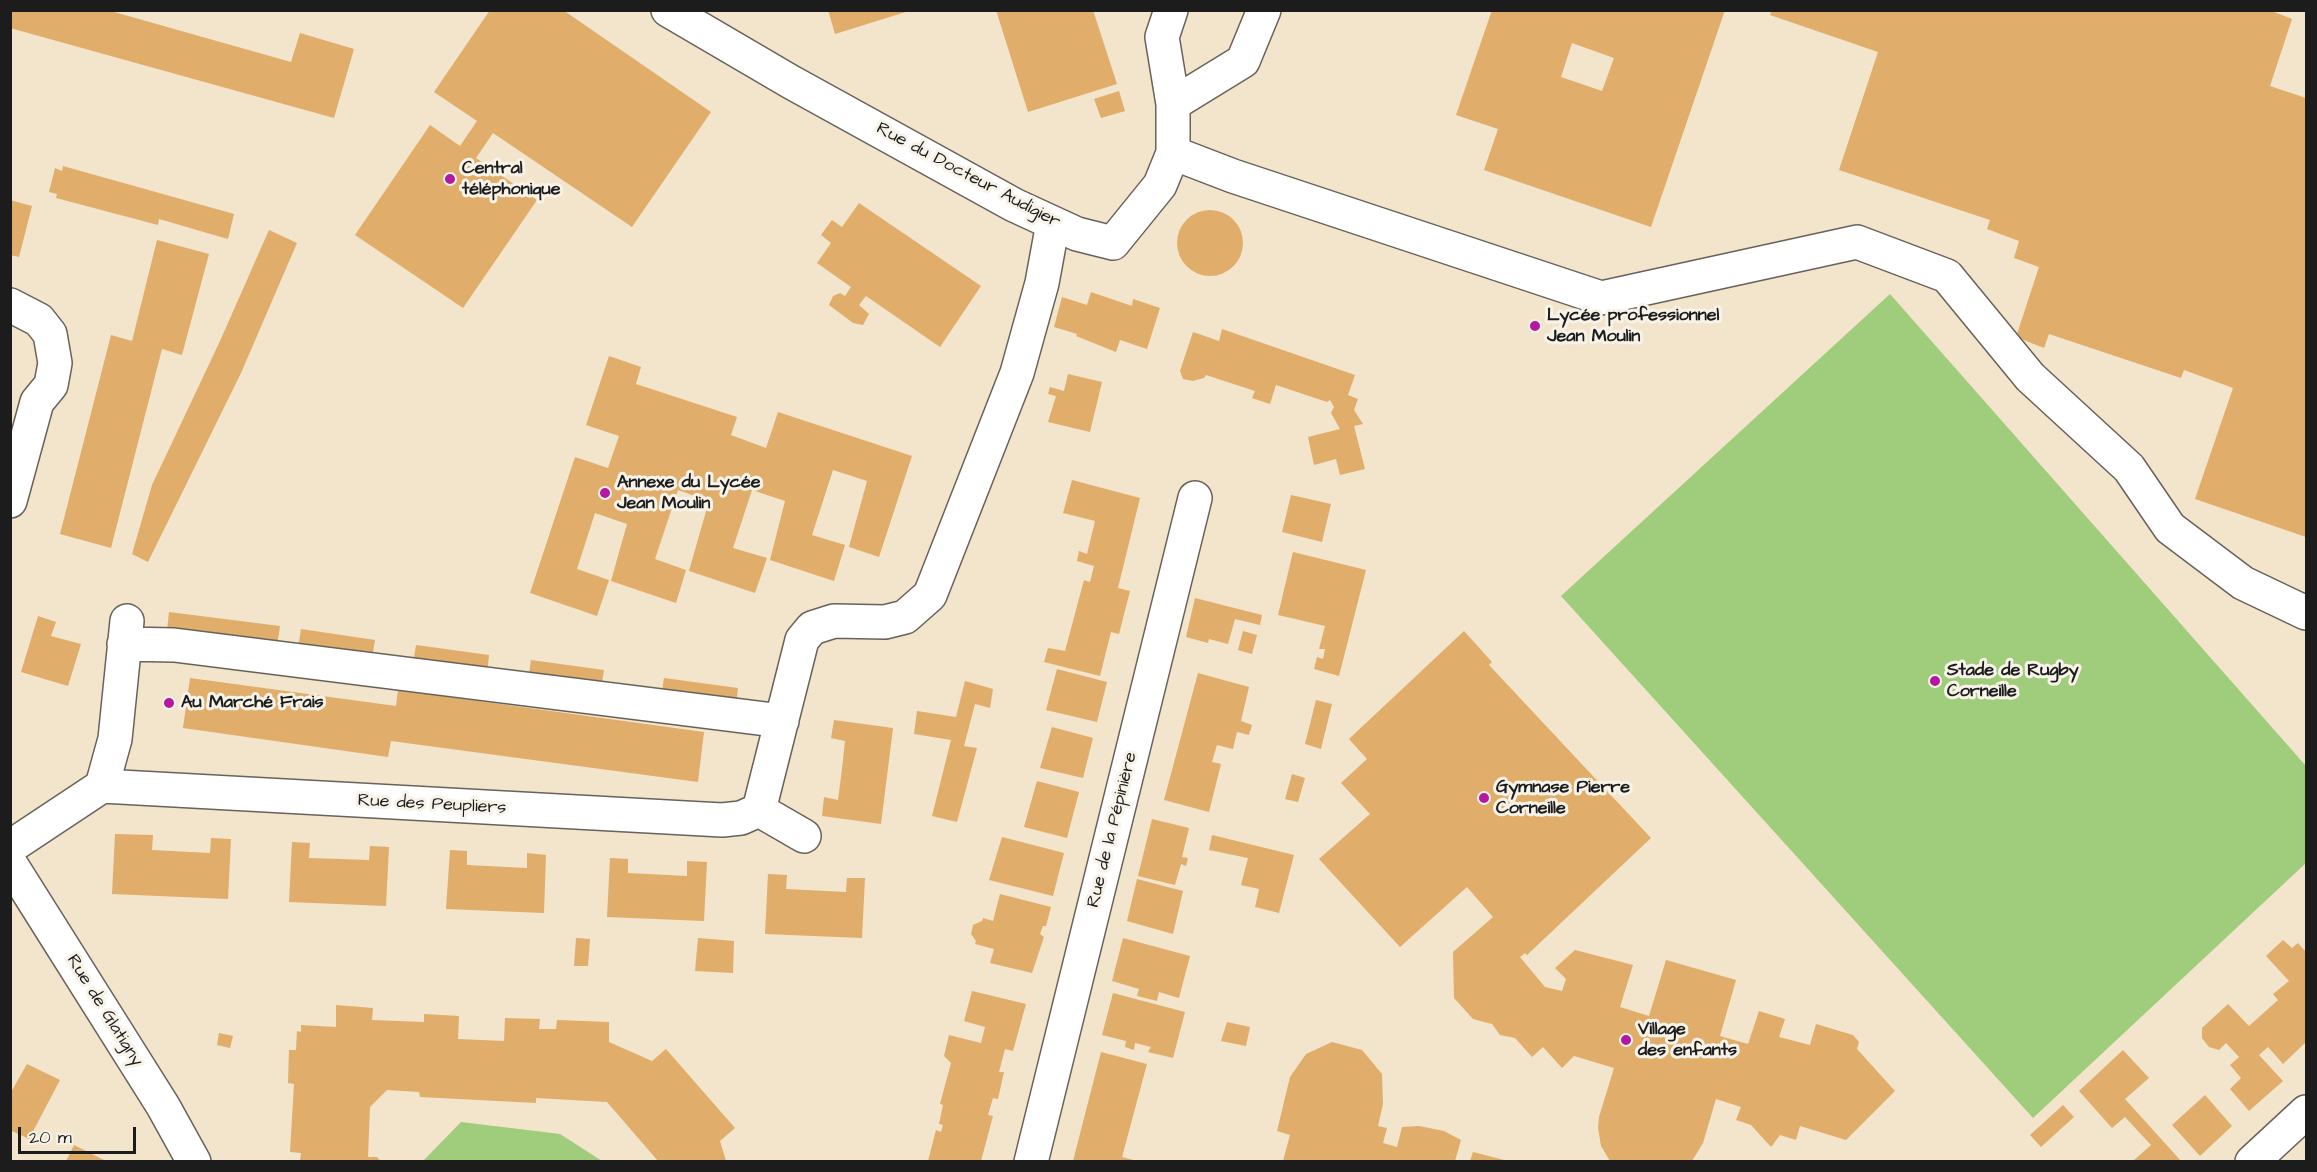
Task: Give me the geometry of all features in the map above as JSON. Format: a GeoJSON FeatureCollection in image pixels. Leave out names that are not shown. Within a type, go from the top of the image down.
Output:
{"type":"FeatureCollection","features":[{"type":"Feature","properties":{"kind":"street","name":"Rue du Docteur Audigier"},"geometry":{"type":"LineString","coordinates":[[668,10],[791,82],[1014,205],[1077,234],[1113,243],[1160,185],[1173,153],[1173,104],[1162,38],[1171,10]]}},
{"type":"Feature","properties":{"kind":"street"},"geometry":{"type":"LineString","coordinates":[[1173,104],[1243,61],[1264,10]]}},
{"type":"Feature","properties":{"kind":"street"},"geometry":{"type":"LineString","coordinates":[[1173,153],[1233,176],[1601,298],[1857,242],[1947,276],[2030,377],[2129,468],[2170,528],[2243,583],[2307,613]]}},
{"type":"Feature","properties":{"kind":"street"},"geometry":{"type":"LineString","coordinates":[[804,836],[759,810],[802,640],[812,628],[834,621],[885,622],[905,617],[930,595],[1017,373],[1042,283],[1053,223]]}},
{"type":"Feature","properties":{"kind":"street"},"geometry":{"type":"LineString","coordinates":[[10,305],[39,320],[50,334],[55,363],[51,385],[37,402],[10,501]]}},
{"type":"Feature","properties":{"kind":"street","name":"Rue de la Pépinière"},"geometry":{"type":"LineString","coordinates":[[1031,1161],[1195,498]]}},
{"type":"Feature","properties":{"kind":"street"},"geometry":{"type":"LineString","coordinates":[[10,847],[102,786],[115,739],[126,633],[185,646],[785,707]]}},
{"type":"Feature","properties":{"kind":"street","name":"Rue des Peupliers"},"geometry":{"type":"LineString","coordinates":[[102,786],[722,820],[741,818],[759,810]]}},
{"type":"Feature","properties":{"kind":"street","name":"Rue de Glatigny"},"geometry":{"type":"LineString","coordinates":[[10,863],[164,1106],[194,1161]]}},
{"type":"Feature","properties":{"kind":"street"},"geometry":{"type":"LineString","coordinates":[[2252,1161],[2307,1112]]}},
{"type":"Feature","properties":{"kind":"green space","name":"Stade de Rugby Corneille"},"geometry":{"type":"Polygon","coordinates":[[[1890,294],[2306,766],[2306,863],[2033,1118],[1561,596],[1890,294]]]}},
{"type":"Feature","properties":{"kind":"green space"},"geometry":{"type":"Polygon","coordinates":[[[461,1122],[560,1134],[602,1161],[423,1161],[461,1122]]]}},
{"type":"Feature","properties":{"kind":"building"},"geometry":{"type":"Polygon","coordinates":[[[10,10],[107,10],[291,62],[300,33],[354,49],[334,118],[10,28],[10,10]]]}},
{"type":"Feature","properties":{"kind":"building","name":"Central téléphonique"},"geometry":{"type":"Polygon","coordinates":[[[490,10],[563,10],[711,112],[632,227],[493,133],[476,158],[537,200],[463,308],[355,235],[430,125],[460,146],[477,121],[434,92],[490,10]]]}},
{"type":"Feature","properties":{"kind":"building"},"geometry":{"type":"Polygon","coordinates":[[[828,10],[909,10],[909,11],[835,34],[828,10]]]}},
{"type":"Feature","properties":{"kind":"building"},"geometry":{"type":"Polygon","coordinates":[[[996,10],[1093,10],[1117,84],[1028,112],[996,10]]]}},
{"type":"Feature","properties":{"kind":"building"},"geometry":{"type":"Polygon","coordinates":[[[1492,10],[1725,10],[1651,227],[1484,170],[1498,129],[1456,115],[1492,10]],[[1572,43],[1561,77],[1602,91],[1614,58],[1572,43]]]}},
{"type":"Feature","properties":{"kind":"building"},"geometry":{"type":"Polygon","coordinates":[[[1772,10],[2269,10],[2292,19],[2270,86],[2306,98],[2306,537],[2195,499],[2233,388],[2184,370],[2181,378],[2049,334],[2044,348],[2016,337],[2039,267],[2014,258],[2019,241],[1987,229],[1990,220],[1839,170],[1878,52],[1770,15],[1772,10]]]}},
{"type":"Feature","properties":{"kind":"building"},"geometry":{"type":"Polygon","coordinates":[[[1119,91],[1125,111],[1101,118],[1094,99],[1119,91]]]}},
{"type":"Feature","properties":{"kind":"building"},"geometry":{"type":"Polygon","coordinates":[[[63,166],[234,214],[228,239],[159,219],[158,225],[56,198],[57,194],[49,192],[55,168],[62,171],[63,166]]]}},
{"type":"Feature","properties":{"kind":"building"},"geometry":{"type":"Polygon","coordinates":[[[10,200],[32,206],[19,257],[10,255],[10,200]]]}},
{"type":"Feature","properties":{"kind":"building"},"geometry":{"type":"Polygon","coordinates":[[[859,203],[981,286],[940,347],[866,296],[859,305],[869,314],[863,325],[853,323],[829,305],[833,296],[840,293],[845,296],[851,287],[817,263],[831,243],[821,235],[832,220],[842,227],[859,203]]]}},
{"type":"Feature","properties":{"kind":"building"},"geometry":{"type":"Polygon","coordinates":[[[1210,210],[1223,213],[1233,220],[1240,230],[1243,243],[1240,256],[1233,266],[1223,273],[1210,276],[1197,273],[1187,266],[1180,256],[1177,243],[1180,230],[1187,220],[1197,213],[1210,210]]]}},
{"type":"Feature","properties":{"kind":"building"},"geometry":{"type":"Polygon","coordinates":[[[269,230],[297,243],[241,373],[148,562],[132,554],[152,485],[269,230]]]}},
{"type":"Feature","properties":{"kind":"building"},"geometry":{"type":"Polygon","coordinates":[[[157,240],[209,254],[182,355],[162,349],[111,548],[60,534],[111,335],[132,341],[157,240]]]}},
{"type":"Feature","properties":{"kind":"building"},"geometry":{"type":"Polygon","coordinates":[[[1091,292],[1132,306],[1133,299],[1160,308],[1147,349],[1120,340],[1116,352],[1076,336],[1077,334],[1054,327],[1062,297],[1087,305],[1091,292]]]}},
{"type":"Feature","properties":{"kind":"building"},"geometry":{"type":"Polygon","coordinates":[[[1222,329],[1355,375],[1348,395],[1358,399],[1354,410],[1363,424],[1354,426],[1365,469],[1340,475],[1336,459],[1314,465],[1308,437],[1340,429],[1331,413],[1334,407],[1330,400],[1327,402],[1276,385],[1270,404],[1252,398],[1255,391],[1206,375],[1204,378],[1193,381],[1183,379],[1180,371],[1193,332],[1219,341],[1222,329]]]}},
{"type":"Feature","properties":{"kind":"building"},"geometry":{"type":"Polygon","coordinates":[[[609,356],[641,367],[636,384],[737,417],[731,435],[766,448],[778,412],[912,456],[879,557],[849,547],[867,481],[833,470],[812,535],[845,545],[834,581],[770,560],[785,501],[752,490],[733,548],[767,558],[755,593],[689,571],[709,501],[678,490],[655,559],[686,570],[676,603],[611,581],[627,524],[595,513],[577,569],[609,580],[597,616],[530,593],[575,457],[608,468],[619,436],[586,425],[609,356]]]}},
{"type":"Feature","properties":{"kind":"building"},"geometry":{"type":"Polygon","coordinates":[[[1068,374],[1102,382],[1090,432],[1048,422],[1056,396],[1048,394],[1050,387],[1064,391],[1068,374]]]}},
{"type":"Feature","properties":{"kind":"building"},"geometry":{"type":"Polygon","coordinates":[[[1072,480],[1140,498],[1118,588],[1130,591],[1119,634],[1111,632],[1100,676],[1044,662],[1048,648],[1065,651],[1084,580],[1090,582],[1094,566],[1077,561],[1079,551],[1087,554],[1095,521],[1063,513],[1072,480]]]}},
{"type":"Feature","properties":{"kind":"building"},"geometry":{"type":"Polygon","coordinates":[[[1291,495],[1331,504],[1322,542],[1282,532],[1291,495]]]}},
{"type":"Feature","properties":{"kind":"building"},"geometry":{"type":"Polygon","coordinates":[[[1293,552],[1366,570],[1339,676],[1314,669],[1317,657],[1323,659],[1325,649],[1319,649],[1325,626],[1278,615],[1293,552]]]}},
{"type":"Feature","properties":{"kind":"building"},"geometry":{"type":"Polygon","coordinates":[[[1195,598],[1262,615],[1260,625],[1235,619],[1228,644],[1209,639],[1208,643],[1186,637],[1195,598]]]}},
{"type":"Feature","properties":{"kind":"building"},"geometry":{"type":"Polygon","coordinates":[[[169,612],[280,626],[277,646],[167,631],[169,612]]]}},
{"type":"Feature","properties":{"kind":"building"},"geometry":{"type":"Polygon","coordinates":[[[38,616],[56,622],[51,636],[81,644],[68,686],[21,672],[38,616]]]}},
{"type":"Feature","properties":{"kind":"building"},"geometry":{"type":"Polygon","coordinates":[[[301,629],[375,640],[372,658],[298,649],[301,629]]]}},
{"type":"Feature","properties":{"kind":"building"},"geometry":{"type":"Polygon","coordinates":[[[1243,631],[1257,635],[1252,654],[1238,650],[1243,631]]]}},
{"type":"Feature","properties":{"kind":"building"},"geometry":{"type":"Polygon","coordinates":[[[1464,631],[1492,662],[1489,665],[1651,838],[1527,955],[1525,953],[1520,957],[1545,987],[1562,991],[1566,979],[1555,968],[1575,950],[1633,965],[1620,1007],[1649,1016],[1666,960],[1736,980],[1720,1036],[1748,1044],[1759,1011],[1785,1019],[1779,1037],[1810,1045],[1816,1024],[1853,1035],[1859,1042],[1857,1049],[1895,1091],[1846,1140],[1800,1126],[1796,1140],[1780,1135],[1771,1147],[1751,1125],[1736,1120],[1741,1107],[1716,1099],[1703,1143],[1692,1161],[1610,1161],[1601,1146],[1598,1128],[1599,1117],[1614,1068],[1574,1056],[1562,1068],[1543,1047],[1532,1057],[1515,1038],[1500,1035],[1492,1024],[1473,1019],[1454,998],[1453,952],[1493,917],[1467,887],[1400,947],[1319,859],[1370,814],[1341,783],[1367,759],[1349,739],[1464,631]]]}},
{"type":"Feature","properties":{"kind":"building"},"geometry":{"type":"Polygon","coordinates":[[[416,645],[489,655],[487,674],[413,664],[416,645]]]}},
{"type":"Feature","properties":{"kind":"building"},"geometry":{"type":"Polygon","coordinates":[[[531,660],[604,670],[601,689],[528,680],[531,660]]]}},
{"type":"Feature","properties":{"kind":"building"},"geometry":{"type":"Polygon","coordinates":[[[1057,669],[1107,682],[1097,722],[1046,710],[1057,669]]]}},
{"type":"Feature","properties":{"kind":"building"},"geometry":{"type":"Polygon","coordinates":[[[1198,673],[1249,687],[1241,721],[1252,725],[1249,735],[1237,732],[1233,749],[1217,745],[1212,762],[1221,764],[1209,812],[1164,800],[1198,673]]]}},
{"type":"Feature","properties":{"kind":"building"},"geometry":{"type":"Polygon","coordinates":[[[190,678],[396,706],[398,690],[704,732],[698,782],[391,741],[388,757],[183,728],[190,678]]]}},
{"type":"Feature","properties":{"kind":"building"},"geometry":{"type":"Polygon","coordinates":[[[664,678],[738,688],[736,707],[661,697],[664,678]]]}},
{"type":"Feature","properties":{"kind":"building"},"geometry":{"type":"Polygon","coordinates":[[[965,681],[993,689],[990,708],[975,704],[964,746],[977,748],[957,822],[932,816],[951,740],[914,734],[917,711],[956,717],[965,681]]]}},
{"type":"Feature","properties":{"kind":"building"},"geometry":{"type":"Polygon","coordinates":[[[1316,700],[1332,704],[1321,749],[1305,744],[1316,700]]]}},
{"type":"Feature","properties":{"kind":"building"},"geometry":{"type":"Polygon","coordinates":[[[834,720],[893,728],[881,824],[822,816],[824,797],[838,800],[842,769],[845,741],[831,738],[834,720]]]}},
{"type":"Feature","properties":{"kind":"building"},"geometry":{"type":"Polygon","coordinates":[[[1052,727],[1093,738],[1083,778],[1040,768],[1052,727]]]}},
{"type":"Feature","properties":{"kind":"building"},"geometry":{"type":"Polygon","coordinates":[[[1292,774],[1305,778],[1298,802],[1285,799],[1292,774]]]}},
{"type":"Feature","properties":{"kind":"building"},"geometry":{"type":"Polygon","coordinates":[[[1037,781],[1079,792],[1067,838],[1024,827],[1037,781]]]}},
{"type":"Feature","properties":{"kind":"building"},"geometry":{"type":"Polygon","coordinates":[[[1152,819],[1189,828],[1182,857],[1188,858],[1186,866],[1181,864],[1175,885],[1138,876],[1152,819]]]}},
{"type":"Feature","properties":{"kind":"building"},"geometry":{"type":"Polygon","coordinates":[[[115,834],[153,835],[152,850],[210,853],[211,838],[231,839],[228,899],[112,894],[115,834]]]}},
{"type":"Feature","properties":{"kind":"building"},"geometry":{"type":"Polygon","coordinates":[[[1212,835],[1294,855],[1279,913],[1255,907],[1259,889],[1241,885],[1248,858],[1209,850],[1212,835]]]}},
{"type":"Feature","properties":{"kind":"building"},"geometry":{"type":"Polygon","coordinates":[[[1002,837],[1064,853],[1053,896],[989,880],[1002,837]]]}},
{"type":"Feature","properties":{"kind":"building"},"geometry":{"type":"Polygon","coordinates":[[[292,842],[310,843],[309,858],[369,860],[370,846],[389,847],[386,906],[289,902],[292,842]]]}},
{"type":"Feature","properties":{"kind":"building"},"geometry":{"type":"Polygon","coordinates":[[[450,850],[467,851],[467,865],[527,868],[527,853],[546,855],[544,913],[446,909],[450,850]]]}},
{"type":"Feature","properties":{"kind":"building"},"geometry":{"type":"Polygon","coordinates":[[[610,858],[628,859],[628,873],[687,876],[687,861],[707,862],[704,921],[607,917],[610,858]]]}},
{"type":"Feature","properties":{"kind":"building"},"geometry":{"type":"Polygon","coordinates":[[[768,874],[787,875],[786,889],[846,892],[847,878],[865,878],[862,938],[765,934],[768,874]]]}},
{"type":"Feature","properties":{"kind":"building"},"geometry":{"type":"Polygon","coordinates":[[[1137,879],[1183,891],[1173,934],[1127,921],[1137,879]]]}},
{"type":"Feature","properties":{"kind":"building"},"geometry":{"type":"Polygon","coordinates":[[[1000,894],[1051,907],[1046,926],[1043,926],[1040,934],[1044,937],[1032,973],[990,963],[994,949],[975,944],[976,941],[971,934],[973,925],[982,921],[983,918],[993,921],[1000,894]]]}},
{"type":"Feature","properties":{"kind":"building"},"geometry":{"type":"Polygon","coordinates":[[[576,938],[590,939],[588,966],[574,966],[576,938]]]}},
{"type":"Feature","properties":{"kind":"building"},"geometry":{"type":"Polygon","coordinates":[[[698,938],[734,941],[733,973],[695,971],[698,938]]]}},
{"type":"Feature","properties":{"kind":"building"},"geometry":{"type":"Polygon","coordinates":[[[1123,938],[1190,956],[1179,998],[1159,992],[1157,1001],[1137,996],[1139,989],[1112,981],[1123,938]]]}},
{"type":"Feature","properties":{"kind":"building"},"geometry":{"type":"Polygon","coordinates":[[[2283,940],[2292,948],[2298,943],[2306,952],[2306,1042],[2283,1064],[2268,1047],[2259,1055],[2283,1081],[2249,1111],[2230,1089],[2241,1078],[2230,1065],[2239,1057],[2226,1043],[2219,1050],[2209,1047],[2202,1038],[2202,1028],[2228,1004],[2249,1026],[2278,1000],[2273,994],[2289,981],[2266,956],[2283,940]]]}},
{"type":"Feature","properties":{"kind":"building"},"geometry":{"type":"Polygon","coordinates":[[[972,991],[1026,1004],[1013,1051],[1005,1049],[999,1072],[1004,1072],[998,1099],[993,1098],[988,1115],[993,1116],[981,1161],[928,1161],[936,1130],[941,1132],[943,1125],[939,1124],[943,1105],[940,1104],[951,1063],[944,1056],[949,1035],[981,1043],[985,1027],[964,1021],[972,991]]]}},
{"type":"Feature","properties":{"kind":"building"},"geometry":{"type":"Polygon","coordinates":[[[1113,993],[1185,1012],[1173,1058],[1148,1052],[1151,1047],[1135,1043],[1134,1050],[1125,1047],[1126,1041],[1102,1035],[1113,993]]]}},
{"type":"Feature","properties":{"kind":"building"},"geometry":{"type":"Polygon","coordinates":[[[336,1005],[373,1008],[372,1020],[424,1022],[424,1014],[459,1016],[458,1039],[504,1041],[505,1018],[540,1019],[539,1029],[556,1029],[557,1020],[609,1022],[609,1042],[652,1061],[666,1049],[735,1128],[720,1141],[726,1161],[658,1161],[607,1102],[536,1098],[536,1103],[420,1097],[419,1092],[387,1090],[370,1107],[368,1157],[377,1157],[380,1161],[300,1161],[301,1153],[290,1152],[294,1084],[288,1083],[289,1050],[296,1050],[297,1031],[301,1032],[301,1025],[336,1027],[336,1005]]]}},
{"type":"Feature","properties":{"kind":"building"},"geometry":{"type":"Polygon","coordinates":[[[1227,1022],[1250,1027],[1246,1046],[1221,1041],[1227,1022]]]}},
{"type":"Feature","properties":{"kind":"building"},"geometry":{"type":"Polygon","coordinates":[[[219,1033],[233,1036],[230,1048],[217,1045],[219,1033]]]}},
{"type":"Feature","properties":{"kind":"building"},"geometry":{"type":"Polygon","coordinates":[[[1332,1042],[1362,1050],[1382,1074],[1383,1104],[1378,1126],[1387,1128],[1383,1143],[1397,1147],[1402,1127],[1419,1126],[1444,1131],[1461,1140],[1455,1161],[1283,1161],[1290,1135],[1277,1131],[1290,1077],[1306,1054],[1332,1042]]]}},
{"type":"Feature","properties":{"kind":"building"},"geometry":{"type":"Polygon","coordinates":[[[2123,1050],[2149,1078],[2125,1099],[2181,1161],[2133,1161],[2151,1145],[2125,1117],[2112,1128],[2079,1091],[2123,1050]]]}},
{"type":"Feature","properties":{"kind":"building"},"geometry":{"type":"Polygon","coordinates":[[[1101,1052],[1147,1064],[1122,1157],[1137,1161],[1073,1161],[1101,1052]]]}},
{"type":"Feature","properties":{"kind":"building"},"geometry":{"type":"Polygon","coordinates":[[[27,1064],[60,1080],[29,1139],[10,1130],[10,1094],[27,1064]]]}},
{"type":"Feature","properties":{"kind":"building"},"geometry":{"type":"Polygon","coordinates":[[[2205,1095],[2232,1126],[2200,1156],[2172,1125],[2205,1095]]]}},
{"type":"Feature","properties":{"kind":"building"},"geometry":{"type":"Polygon","coordinates":[[[2063,1105],[2074,1117],[2041,1147],[2030,1135],[2063,1105]]]}},
{"type":"Feature","properties":{"kind":"building"},"geometry":{"type":"Polygon","coordinates":[[[74,1145],[106,1161],[66,1161],[74,1145]]]}},
{"type":"Feature","properties":{"kind":"building"},"geometry":{"type":"Polygon","coordinates":[[[1473,1152],[1508,1161],[1470,1161],[1473,1152]]]}},
{"type":"Feature","properties":{"kind":"place","name":"Central téléphonique"},"geometry":{"type":"Point","coordinates":[450,179]}},
{"type":"Feature","properties":{"kind":"place","name":"Lycée professionnel Jean Moulin"},"geometry":{"type":"Point","coordinates":[1535,326]}},
{"type":"Feature","properties":{"kind":"place","name":"Annexe du Lycée Jean Moulin"},"geometry":{"type":"Point","coordinates":[605,493]}},
{"type":"Feature","properties":{"kind":"place","name":"Stade de Rugby Corneille"},"geometry":{"type":"Point","coordinates":[1935,681]}},
{"type":"Feature","properties":{"kind":"place","name":"Au Marché Frais"},"geometry":{"type":"Point","coordinates":[169,703]}},
{"type":"Feature","properties":{"kind":"place","name":"Gymnase Pierre Corneille"},"geometry":{"type":"Point","coordinates":[1484,798]}},
{"type":"Feature","properties":{"kind":"place","name":"Village des enfants"},"geometry":{"type":"Point","coordinates":[1626,1040]}}]}
